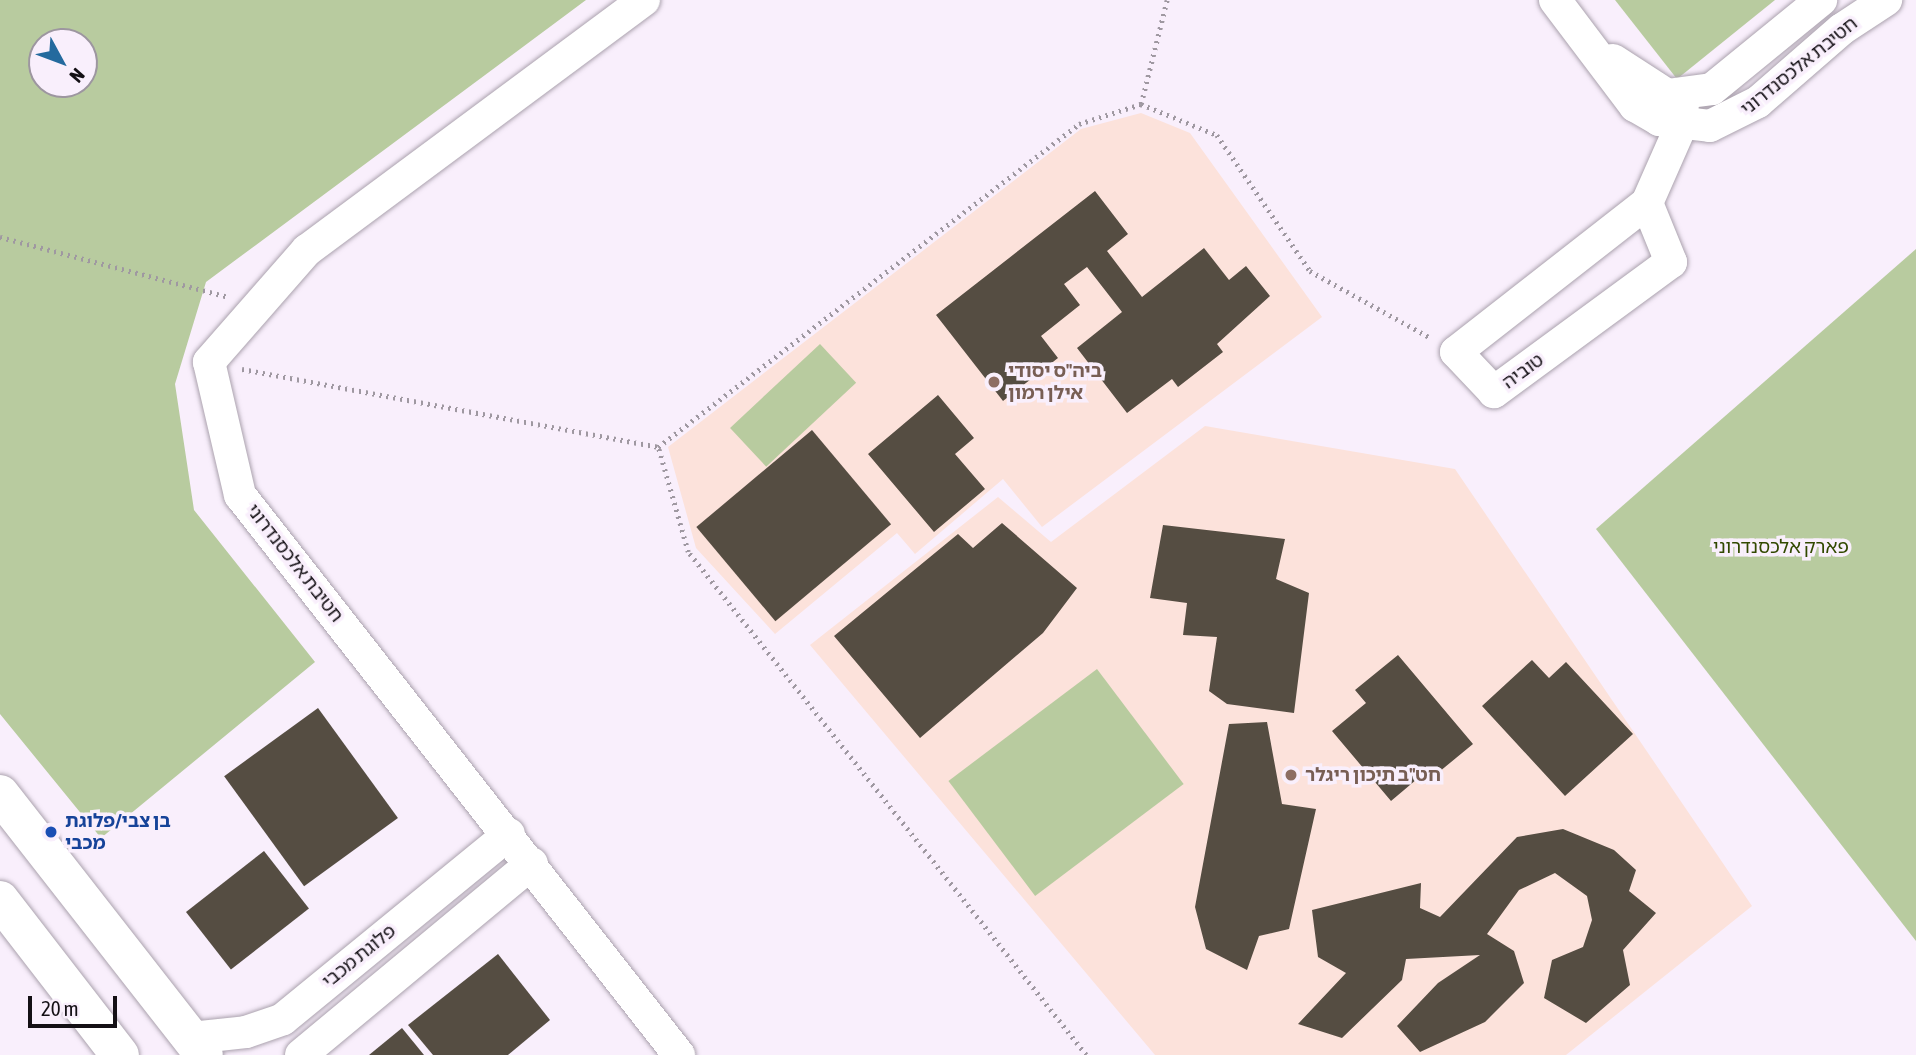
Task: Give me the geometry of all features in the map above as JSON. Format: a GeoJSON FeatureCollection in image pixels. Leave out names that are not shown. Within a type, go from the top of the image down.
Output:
{"type":"FeatureCollection","features":[{"type":"Feature","properties":{"kind":"main road"},"geometry":{"type":"LineString","coordinates":[[0,794],[197,1047]]}},
{"type":"Feature","properties":{"kind":"main road"},"geometry":{"type":"LineString","coordinates":[[0,900],[120,1055]]}},
{"type":"Feature","properties":{"kind":"street"},"geometry":{"type":"LineString","coordinates":[[209,362],[307,250],[644,0]]}},
{"type":"Feature","properties":{"kind":"street","name":"חטיבת אלכסנדרוני"},"geometry":{"type":"LineString","coordinates":[[1555,0],[1635,106],[1681,126],[1710,126],[1735,117],[1886,0]]}},
{"type":"Feature","properties":{"kind":"street","name":"חטיבת אלכסנדרוני"},"geometry":{"type":"LineString","coordinates":[[1583,34],[1649,88],[1684,94],[1712,89],[1731,76],[1821,0]]}},
{"type":"Feature","properties":{"kind":"street"},"geometry":{"type":"LineString","coordinates":[[1456,352],[1647,203],[1681,126],[1684,94]]}},
{"type":"Feature","properties":{"kind":"street","name":"טוביה"},"geometry":{"type":"LineString","coordinates":[[1456,352],[1494,392],[1671,262],[1647,203]]}},
{"type":"Feature","properties":{"kind":"street","name":"חטיבת אלכסנדרוני"},"geometry":{"type":"LineString","coordinates":[[209,362],[240,495],[532,863],[679,1055]]}},
{"type":"Feature","properties":{"kind":"street","name":"פלוגת מכבי"},"geometry":{"type":"LineString","coordinates":[[197,1047],[283,1019],[509,834]]}},
{"type":"Feature","properties":{"kind":"street","name":"פלוגת מכבי"},"geometry":{"type":"LineString","coordinates":[[301,1055],[532,863]]}},
{"type":"Feature","properties":{"kind":"path"},"geometry":{"type":"LineString","coordinates":[[1141,104],[1167,0]]}},
{"type":"Feature","properties":{"kind":"path"},"geometry":{"type":"LineString","coordinates":[[209,362],[658,447],[1079,124],[1141,104],[1217,135],[1310,271],[1456,352]]}},
{"type":"Feature","properties":{"kind":"path"},"geometry":{"type":"LineString","coordinates":[[0,237],[259,305]]}},
{"type":"Feature","properties":{"kind":"path"},"geometry":{"type":"LineString","coordinates":[[658,447],[688,552],[1086,1055]]}},
{"type":"Feature","properties":{"kind":"shaded area","name":"ביה\"ס יסודי אילן רמון"},"geometry":{"type":"Polygon","coordinates":[[[1141,113],[1190,133],[1322,317],[1042,527],[1003,479],[915,554],[897,533],[775,634],[696,548],[668,447],[1081,129],[1141,113]]]}},
{"type":"Feature","properties":{"kind":"shaded area","name":"חט\"ב תיכון ריגלר"},"geometry":{"type":"Polygon","coordinates":[[[1205,426],[1455,469],[1752,906],[1566,1055],[1155,1055],[810,645],[998,497],[1051,542],[1205,426]]]}},
{"type":"Feature","properties":{"kind":"green space"},"geometry":{"type":"Polygon","coordinates":[[[0,0],[586,0],[206,282],[175,384],[194,510],[315,662],[101,838],[0,714],[0,0]]]}},
{"type":"Feature","properties":{"kind":"green space"},"geometry":{"type":"Polygon","coordinates":[[[1615,0],[1775,0],[1677,79],[1615,0]]]}},
{"type":"Feature","properties":{"kind":"green space","name":"פארק אלכסנדרוני"},"geometry":{"type":"Polygon","coordinates":[[[1916,249],[1916,941],[1596,529],[1916,249]]]}},
{"type":"Feature","properties":{"kind":"green space"},"geometry":{"type":"Polygon","coordinates":[[[820,344],[856,383],[766,467],[730,428],[820,344]]]}},
{"type":"Feature","properties":{"kind":"green space"},"geometry":{"type":"Polygon","coordinates":[[[1097,669],[1184,784],[1035,896],[948,781],[1097,669]]]}},
{"type":"Feature","properties":{"kind":"building"},"geometry":{"type":"Polygon","coordinates":[[[1095,191],[1128,234],[1107,251],[1142,297],[1204,248],[1229,280],[1246,266],[1270,296],[1217,344],[1223,352],[1178,387],[1172,379],[1127,413],[1077,348],[1122,312],[1087,267],[1064,284],[1080,305],[1041,336],[1058,358],[1003,401],[936,315],[1095,191]]]}},
{"type":"Feature","properties":{"kind":"building"},"geometry":{"type":"Polygon","coordinates":[[[938,395],[974,438],[955,454],[985,489],[934,532],[868,454],[938,395]]]}},
{"type":"Feature","properties":{"kind":"building"},"geometry":{"type":"Polygon","coordinates":[[[812,430],[891,524],[775,621],[696,527],[812,430]]]}},
{"type":"Feature","properties":{"kind":"building"},"geometry":{"type":"Polygon","coordinates":[[[1002,523],[1077,588],[1043,633],[920,738],[834,636],[958,534],[973,548],[1002,523]]]}},
{"type":"Feature","properties":{"kind":"building"},"geometry":{"type":"Polygon","coordinates":[[[1163,525],[1285,539],[1276,579],[1309,593],[1294,713],[1227,704],[1209,691],[1217,637],[1183,635],[1187,603],[1150,598],[1163,525]]]}},
{"type":"Feature","properties":{"kind":"building"},"geometry":{"type":"Polygon","coordinates":[[[1398,655],[1473,744],[1428,781],[1423,774],[1391,801],[1332,731],[1366,703],[1355,690],[1398,655]]]}},
{"type":"Feature","properties":{"kind":"building"},"geometry":{"type":"Polygon","coordinates":[[[1532,660],[1549,678],[1566,662],[1633,734],[1565,796],[1482,706],[1532,660]]]}},
{"type":"Feature","properties":{"kind":"building"},"geometry":{"type":"Polygon","coordinates":[[[318,708],[398,818],[304,886],[224,776],[318,708]]]}},
{"type":"Feature","properties":{"kind":"building"},"geometry":{"type":"Polygon","coordinates":[[[1267,722],[1282,804],[1316,809],[1289,929],[1259,936],[1247,970],[1206,949],[1195,907],[1229,724],[1267,722]]]}},
{"type":"Feature","properties":{"kind":"building"},"geometry":{"type":"Polygon","coordinates":[[[1563,829],[1614,850],[1636,870],[1629,891],[1656,913],[1623,950],[1630,985],[1586,1023],[1544,998],[1552,960],[1583,947],[1592,920],[1587,896],[1555,873],[1519,890],[1487,934],[1514,951],[1524,983],[1485,1022],[1420,1052],[1397,1026],[1438,983],[1480,955],[1406,959],[1402,980],[1342,1038],[1298,1024],[1346,973],[1318,957],[1312,910],[1421,883],[1420,908],[1440,917],[1517,837],[1563,829]]]}},
{"type":"Feature","properties":{"kind":"building"},"geometry":{"type":"Polygon","coordinates":[[[264,851],[309,909],[231,969],[186,912],[264,851]]]}},
{"type":"Feature","properties":{"kind":"building"},"geometry":{"type":"Polygon","coordinates":[[[498,954],[550,1020],[508,1055],[433,1055],[408,1025],[498,954]]]}},
{"type":"Feature","properties":{"kind":"building"},"geometry":{"type":"Polygon","coordinates":[[[402,1028],[424,1055],[369,1055],[402,1028]]]}},
{"type":"Feature","properties":{"kind":"place","name":"ביה\"ס יסודי אילן רמון"},"geometry":{"type":"Point","coordinates":[994,382]}},
{"type":"Feature","properties":{"kind":"place","name":"חט\"ב תיכון ריגלר"},"geometry":{"type":"Point","coordinates":[1291,775]}},
{"type":"Feature","properties":{"kind":"place","name":"בן צבי/פלוגת מכבי"},"geometry":{"type":"Point","coordinates":[51,832]}}]}
